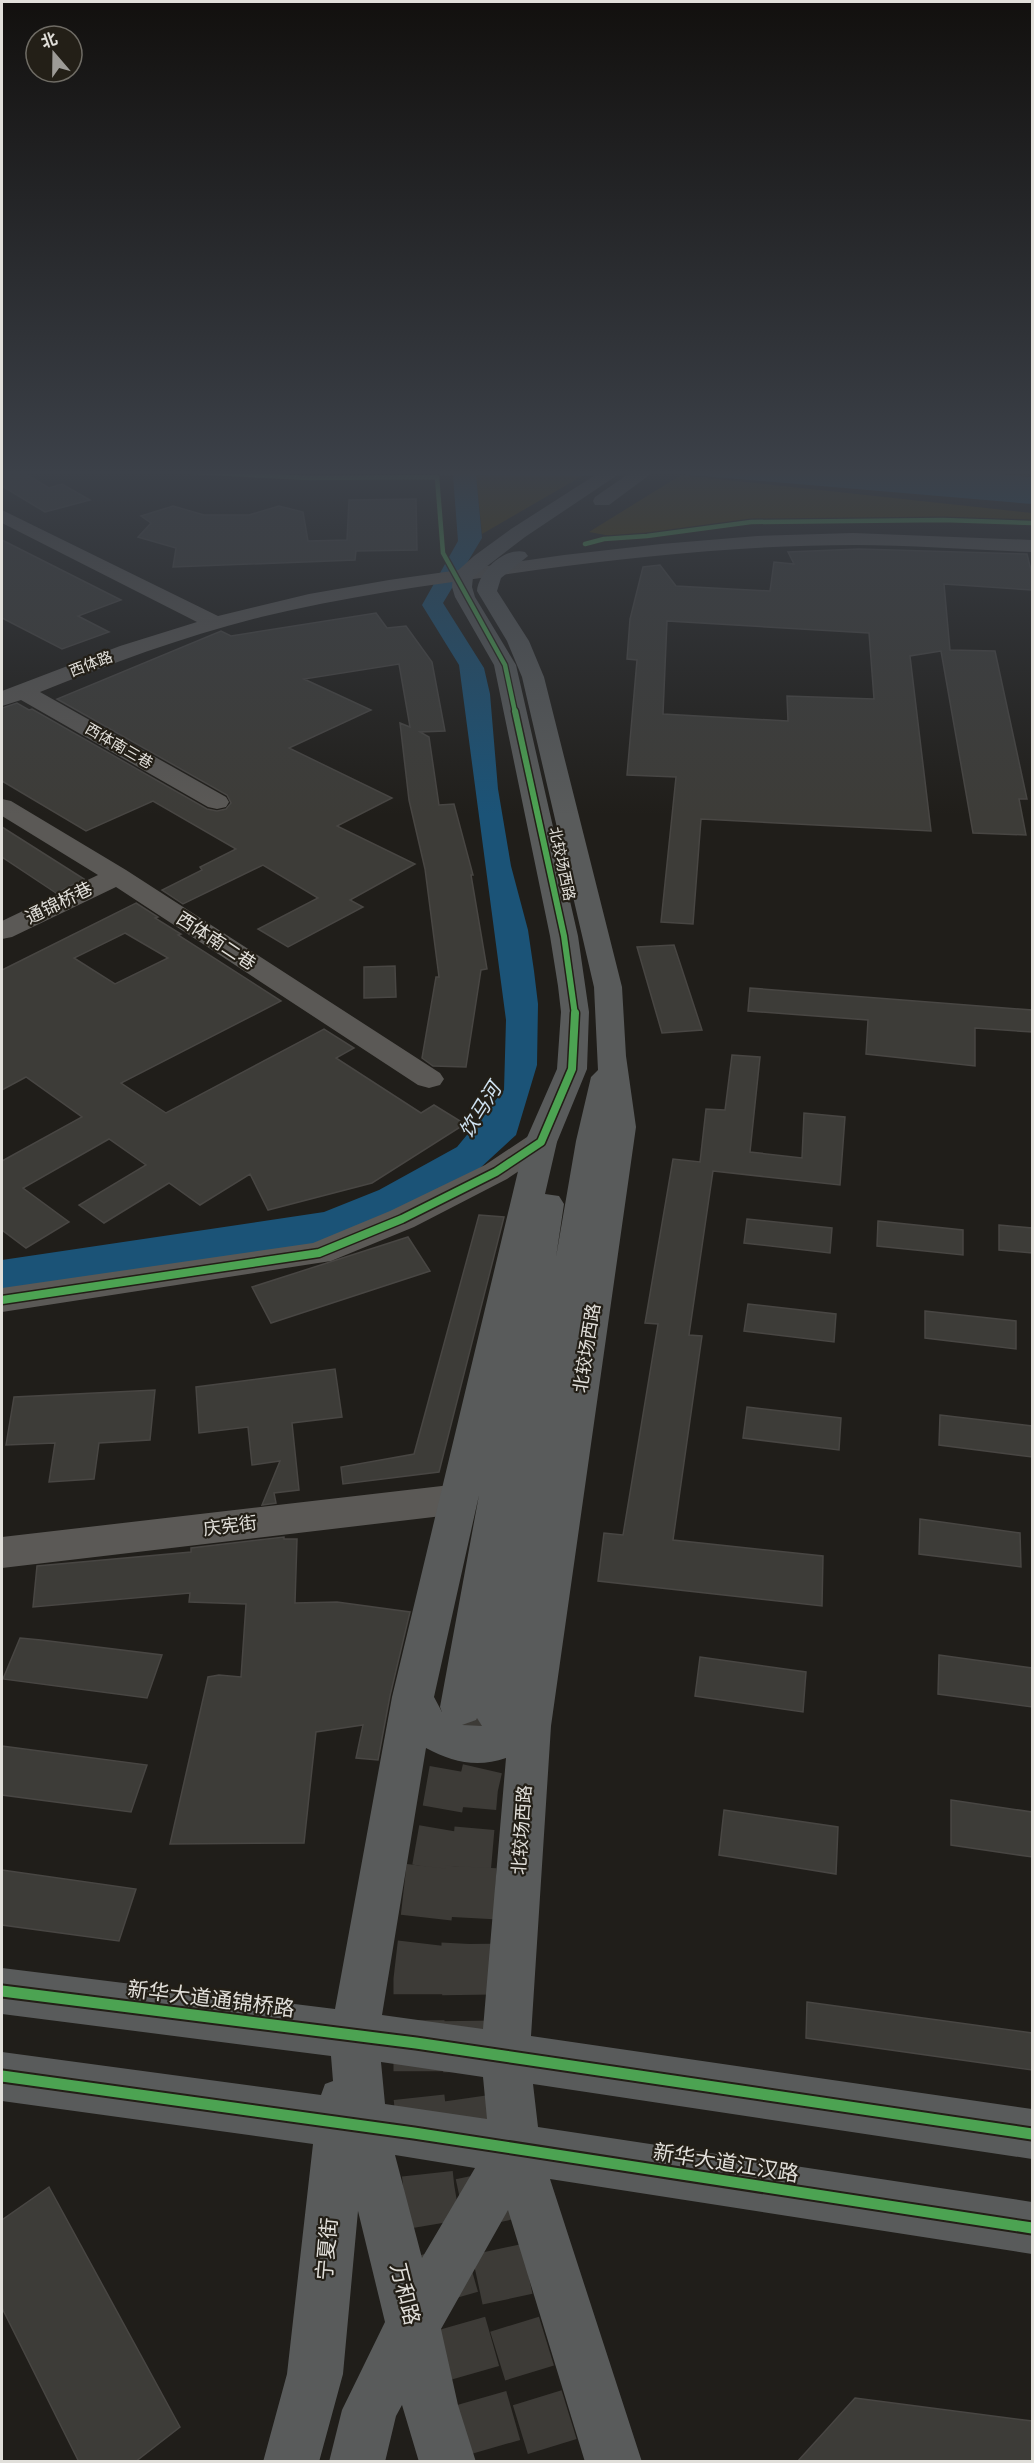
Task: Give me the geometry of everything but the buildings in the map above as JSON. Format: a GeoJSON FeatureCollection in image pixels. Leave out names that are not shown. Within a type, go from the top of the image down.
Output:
{"type":"FeatureCollection","features":[{"type":"Feature","properties":{"kind":"main road","name":"北较场西路"},"geometry":{"type":"LineString","coordinates":[[354,2035],[413,1697],[541,1142],[572,1069],[575,1012],[566,946],[505,665],[465,597],[462,585]]}},
{"type":"Feature","properties":{"kind":"main road","name":"北较场西路"},"geometry":{"type":"LineString","coordinates":[[487,585],[487,591],[518,641],[533,677],[609,987],[610,1056],[592,1141],[513,1720],[505,2056],[514,2149]]}},
{"type":"Feature","properties":{"kind":"main road"},"geometry":{"type":"LineString","coordinates":[[461,1707],[548,1205],[569,1106],[572,1069]]}},
{"type":"Feature","properties":{"kind":"main road"},"geometry":{"type":"LineString","coordinates":[[413,1697],[430,1729],[451,1741],[464,1744],[482,1746],[498,1743],[513,1720]]}},
{"type":"Feature","properties":{"kind":"main road","name":"新华大道通锦桥路"},"geometry":{"type":"LineString","coordinates":[[2,1991],[505,2056]]}},
{"type":"Feature","properties":{"kind":"main road","name":"宁夏街"},"geometry":{"type":"LineString","coordinates":[[291,2462],[315,2374],[351,2125],[354,2035]]}},
{"type":"Feature","properties":{"kind":"main road"},"geometry":{"type":"LineString","coordinates":[[505,2056],[1032,2134]]}},
{"type":"Feature","properties":{"kind":"main road"},"geometry":{"type":"LineString","coordinates":[[2,2076],[351,2125]]}},
{"type":"Feature","properties":{"kind":"main road","name":"新华大道江汉路"},"geometry":{"type":"LineString","coordinates":[[351,2125],[1032,2228]]}},
{"type":"Feature","properties":{"kind":"main road","name":"万和路"},"geometry":{"type":"LineString","coordinates":[[351,2125],[413,2325],[430,2405],[448,2462]]}},
{"type":"Feature","properties":{"kind":"main road"},"geometry":{"type":"LineString","coordinates":[[357,2462],[370,2410],[413,2325],[514,2149]]}},
{"type":"Feature","properties":{"kind":"main road"},"geometry":{"type":"LineString","coordinates":[[514,2149],[614,2462]]}},
{"type":"Feature","properties":{"kind":"street"},"geometry":{"type":"LineString","coordinates":[[139,585],[216,623]]}},
{"type":"Feature","properties":{"kind":"street"},"geometry":{"type":"LineString","coordinates":[[161,618],[239,598],[308,585]]}},
{"type":"Feature","properties":{"kind":"street"},"geometry":{"type":"LineString","coordinates":[[8,693],[115,646],[200,620],[361,585]]}},
{"type":"Feature","properties":{"kind":"street","name":"西体路"},"geometry":{"type":"LineString","coordinates":[[8,693],[122,652],[216,623],[331,596],[401,585]]}},
{"type":"Feature","properties":{"kind":"street","name":"西体路"},"geometry":{"type":"LineString","coordinates":[[2,678],[69,651]]}},
{"type":"Feature","properties":{"kind":"street","name":"西体南三巷"},"geometry":{"type":"LineString","coordinates":[[8,693],[217,802]]}},
{"type":"Feature","properties":{"kind":"street","name":"西体南二巷"},"geometry":{"type":"LineString","coordinates":[[2,806],[117,876],[429,1079]]}},
{"type":"Feature","properties":{"kind":"street","name":"通锦桥巷"},"geometry":{"type":"LineString","coordinates":[[2,931],[117,876]]}},
{"type":"Feature","properties":{"kind":"street"},"geometry":{"type":"LineString","coordinates":[[2,1300],[319,1253],[402,1219],[496,1172],[541,1142]]}},
{"type":"Feature","properties":{"kind":"street","name":"庆宪街"},"geometry":{"type":"LineString","coordinates":[[2,1553],[459,1499]]}},
{"type":"Feature","properties":{"kind":"water"},"geometry":{"type":"Polygon","coordinates":[[[433,585],[454,585],[443,603],[484,668],[490,694],[498,789],[511,866],[528,930],[538,1004],[537,1065],[516,1135],[466,1181],[307,1251],[46,1285],[2,1293],[2,1260],[324,1212],[379,1190],[457,1147],[504,1090],[506,1020],[459,665],[422,605],[433,585]]]}},
{"type":"Feature","properties":{"kind":"tunnel"},"geometry":{"type":"LineString","coordinates":[[432,1868],[459,1715]]}},
{"type":"Feature","properties":{"kind":"tunnel"},"geometry":{"type":"LineString","coordinates":[[471,1868],[478,1788],[494,1718]]}},
{"type":"Feature","properties":{"kind":"tunnel"},"geometry":{"type":"LineString","coordinates":[[432,1867],[419,1980],[419,2097],[429,2189],[439,2248],[500,2462]]}},
{"type":"Feature","properties":{"kind":"tunnel"},"geometry":{"type":"LineString","coordinates":[[471,1867],[467,1944],[469,2095],[479,2166],[509,2306],[557,2462]]}},
{"type":"Feature","properties":{"kind":"cycle path"},"geometry":{"type":"LineString","coordinates":[[2,1300],[319,1253],[402,1219],[496,1172],[541,1142],[572,1069],[575,1012],[572,986],[564,936],[505,665],[461,585]]}},
{"type":"Feature","properties":{"kind":"cycle path"},"geometry":{"type":"LineString","coordinates":[[2,1991],[416,2043],[1032,2134]]}},
{"type":"Feature","properties":{"kind":"cycle path"},"geometry":{"type":"LineString","coordinates":[[2,2076],[414,2133],[1032,2228]]}},
{"type":"Feature","properties":{"kind":"water label","name":"饮马河"},"geometry":{"type":"Point","coordinates":[480,1110]}}]}
